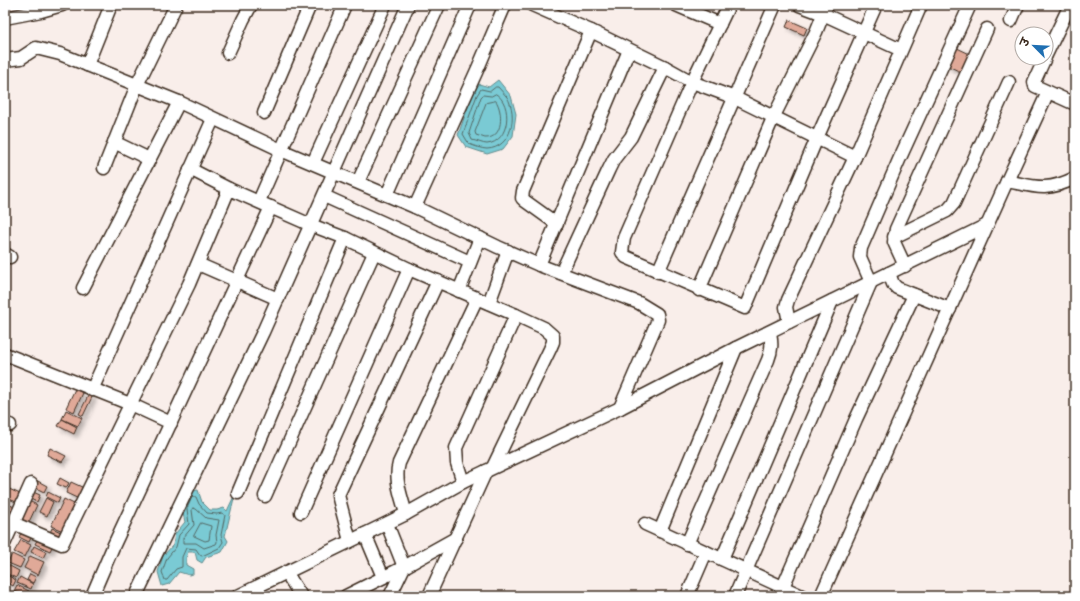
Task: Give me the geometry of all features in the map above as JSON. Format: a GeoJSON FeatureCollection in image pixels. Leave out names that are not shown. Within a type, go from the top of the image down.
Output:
{"type":"FeatureCollection","features":[{"type":"Feature","properties":{"kind":"street"},"geometry":{"type":"LineString","coordinates":[[5,18],[42,8],[62,5]]}},
{"type":"Feature","properties":{"kind":"street"},"geometry":{"type":"LineString","coordinates":[[86,65],[111,5]]}},
{"type":"Feature","properties":{"kind":"street"},"geometry":{"type":"LineString","coordinates":[[104,168],[137,84],[176,5]]}},
{"type":"Feature","properties":{"kind":"street"},"geometry":{"type":"LineString","coordinates":[[228,53],[242,20],[252,5]]}},
{"type":"Feature","properties":{"kind":"street"},"geometry":{"type":"LineString","coordinates":[[264,113],[310,5]]}},
{"type":"Feature","properties":{"kind":"street"},"geometry":{"type":"LineString","coordinates":[[259,201],[345,5]]}},
{"type":"Feature","properties":{"kind":"street"},"geometry":{"type":"LineString","coordinates":[[313,163],[385,5]]}},
{"type":"Feature","properties":{"kind":"street"},"geometry":{"type":"LineString","coordinates":[[136,596],[199,468],[278,299],[408,5]]}},
{"type":"Feature","properties":{"kind":"street"},"geometry":{"type":"LineString","coordinates":[[358,182],[439,5]]}},
{"type":"Feature","properties":{"kind":"street"},"geometry":{"type":"LineString","coordinates":[[387,195],[470,5]]}},
{"type":"Feature","properties":{"kind":"street"},"geometry":{"type":"LineString","coordinates":[[415,207],[505,5]]}},
{"type":"Feature","properties":{"kind":"street"},"geometry":{"type":"LineString","coordinates":[[532,5],[556,10],[591,31],[665,67],[692,82],[735,98],[854,157]]}},
{"type":"Feature","properties":{"kind":"street"},"geometry":{"type":"LineString","coordinates":[[676,5],[720,24]]}},
{"type":"Feature","properties":{"kind":"street"},"geometry":{"type":"LineString","coordinates":[[729,5],[692,82],[624,238],[622,252],[626,257],[658,272],[745,308],[817,138],[876,5]]}},
{"type":"Feature","properties":{"kind":"street"},"geometry":{"type":"LineString","coordinates":[[658,272],[775,5]]}},
{"type":"Feature","properties":{"kind":"street"},"geometry":{"type":"LineString","coordinates":[[800,5],[825,10],[864,33],[901,50]]}},
{"type":"Feature","properties":{"kind":"street"},"geometry":{"type":"LineString","coordinates":[[789,322],[786,307],[788,300],[854,157],[921,5]]}},
{"type":"Feature","properties":{"kind":"street"},"geometry":{"type":"LineString","coordinates":[[735,596],[871,282],[860,257],[861,248],[899,160],[970,5]]}},
{"type":"Feature","properties":{"kind":"street"},"geometry":{"type":"LineString","coordinates":[[1011,21],[1018,5]]}},
{"type":"Feature","properties":{"kind":"street"},"geometry":{"type":"LineString","coordinates":[[1054,38],[1070,5]]}},
{"type":"Feature","properties":{"kind":"street"},"geometry":{"type":"LineString","coordinates":[[699,290],[773,118],[816,32],[825,10]]}},
{"type":"Feature","properties":{"kind":"street"},"geometry":{"type":"LineString","coordinates":[[905,266],[894,242],[896,229],[987,29]]}},
{"type":"Feature","properties":{"kind":"street"},"geometry":{"type":"LineString","coordinates":[[557,224],[525,202],[522,198],[523,191],[591,31]]}},
{"type":"Feature","properties":{"kind":"street"},"geometry":{"type":"LineString","coordinates":[[5,60],[21,58],[36,48],[60,54],[179,102],[281,150],[415,207],[539,265],[639,303],[657,314],[658,320],[620,408]]}},
{"type":"Feature","properties":{"kind":"street"},"geometry":{"type":"LineString","coordinates":[[539,265],[630,50]]}},
{"type":"Feature","properties":{"kind":"street"},"geometry":{"type":"LineString","coordinates":[[1041,66],[1034,84],[1038,88],[1048,92],[1073,99]]}},
{"type":"Feature","properties":{"kind":"street"},"geometry":{"type":"LineString","coordinates":[[561,273],[614,159],[631,137],[665,67]]}},
{"type":"Feature","properties":{"kind":"street"},"geometry":{"type":"LineString","coordinates":[[894,237],[947,211],[954,203],[1010,82]]}},
{"type":"Feature","properties":{"kind":"street"},"geometry":{"type":"LineString","coordinates":[[821,596],[1007,180],[1048,92]]}},
{"type":"Feature","properties":{"kind":"street"},"geometry":{"type":"LineString","coordinates":[[83,288],[179,102]]}},
{"type":"Feature","properties":{"kind":"street"},"geometry":{"type":"LineString","coordinates":[[92,390],[213,119]]}},
{"type":"Feature","properties":{"kind":"street"},"geometry":{"type":"LineString","coordinates":[[114,142],[149,159]]}},
{"type":"Feature","properties":{"kind":"street"},"geometry":{"type":"LineString","coordinates":[[190,169],[229,189],[311,225],[345,238],[409,270],[516,314],[549,331],[553,336],[553,342],[456,538],[430,596]]}},
{"type":"Feature","properties":{"kind":"street"},"geometry":{"type":"LineString","coordinates":[[1007,180],[1042,188],[1062,184],[1075,178]]}},
{"type":"Feature","properties":{"kind":"street"},"geometry":{"type":"LineString","coordinates":[[13,523],[62,544],[189,284],[229,189]]}},
{"type":"Feature","properties":{"kind":"street"},"geometry":{"type":"LineString","coordinates":[[324,196],[470,262]]}},
{"type":"Feature","properties":{"kind":"street"},"geometry":{"type":"LineString","coordinates":[[92,596],[113,547],[271,207]]}},
{"type":"Feature","properties":{"kind":"street"},"geometry":{"type":"LineString","coordinates":[[244,595],[286,572],[406,514],[463,482],[620,408],[736,348],[987,225]]}},
{"type":"Feature","properties":{"kind":"street"},"geometry":{"type":"LineString","coordinates":[[238,493],[345,238]]}},
{"type":"Feature","properties":{"kind":"street"},"geometry":{"type":"LineString","coordinates":[[458,291],[480,238]]}},
{"type":"Feature","properties":{"kind":"street"},"geometry":{"type":"LineString","coordinates":[[489,303],[508,251]]}},
{"type":"Feature","properties":{"kind":"street"},"geometry":{"type":"LineString","coordinates":[[265,496],[374,253]]}},
{"type":"Feature","properties":{"kind":"street"},"geometry":{"type":"LineString","coordinates":[[198,264],[278,299]]}},
{"type":"Feature","properties":{"kind":"street"},"geometry":{"type":"LineString","coordinates":[[301,512],[409,270]]}},
{"type":"Feature","properties":{"kind":"street"},"geometry":{"type":"LineString","coordinates":[[889,273],[895,286],[950,309]]}},
{"type":"Feature","properties":{"kind":"street"},"geometry":{"type":"LineString","coordinates":[[350,541],[338,495],[438,281]]}},
{"type":"Feature","properties":{"kind":"street"},"geometry":{"type":"LineString","coordinates":[[781,592],[856,419],[914,295]]}},
{"type":"Feature","properties":{"kind":"street"},"geometry":{"type":"LineString","coordinates":[[406,514],[396,471],[477,298]]}},
{"type":"Feature","properties":{"kind":"street"},"geometry":{"type":"LineString","coordinates":[[722,559],[832,301]]}},
{"type":"Feature","properties":{"kind":"street"},"geometry":{"type":"LineString","coordinates":[[463,482],[457,463],[456,448],[516,314]]}},
{"type":"Feature","properties":{"kind":"street"},"geometry":{"type":"LineString","coordinates":[[687,544],[772,352],[770,332]]}},
{"type":"Feature","properties":{"kind":"street"},"geometry":{"type":"LineString","coordinates":[[660,531],[736,348]]}},
{"type":"Feature","properties":{"kind":"street"},"geometry":{"type":"LineString","coordinates":[[5,354],[171,422]]}},
{"type":"Feature","properties":{"kind":"street"},"geometry":{"type":"LineString","coordinates":[[5,542],[31,484]]}},
{"type":"Feature","properties":{"kind":"street"},"geometry":{"type":"LineString","coordinates":[[386,524],[404,568],[390,596]]}},
{"type":"Feature","properties":{"kind":"street"},"geometry":{"type":"LineString","coordinates":[[645,524],[746,570],[781,592],[802,596]]}},
{"type":"Feature","properties":{"kind":"street"},"geometry":{"type":"LineString","coordinates":[[366,534],[383,577]]}},
{"type":"Feature","properties":{"kind":"street"},"geometry":{"type":"LineString","coordinates":[[346,596],[364,591],[383,577],[404,568],[456,538]]}},
{"type":"Feature","properties":{"kind":"street"},"geometry":{"type":"LineString","coordinates":[[687,596],[706,552]]}},
{"type":"Feature","properties":{"kind":"street"},"geometry":{"type":"LineString","coordinates":[[286,572],[301,596]]}},
{"type":"Feature","properties":{"kind":"water"},"geometry":{"type":"Polygon","coordinates":[[[498,80],[511,96],[516,114],[513,136],[503,149],[487,154],[466,147],[458,135],[473,93],[479,84],[489,87],[498,80]]]}},
{"type":"Feature","properties":{"kind":"water"},"geometry":{"type":"Polygon","coordinates":[[[198,490],[202,502],[210,510],[224,508],[227,511],[235,494],[225,536],[228,541],[222,552],[206,557],[202,563],[197,560],[195,552],[188,552],[186,565],[193,569],[193,574],[189,575],[179,572],[169,584],[162,586],[158,572],[163,556],[173,545],[175,534],[185,522],[182,509],[191,491],[198,490]]]}},
{"type":"Feature","properties":{"kind":"building"},"geometry":{"type":"Polygon","coordinates":[[[789,20],[807,28],[804,35],[786,27],[789,20]]]}},
{"type":"Feature","properties":{"kind":"building"},"geometry":{"type":"Polygon","coordinates":[[[955,47],[974,56],[965,74],[946,65],[955,47]]]}},
{"type":"Feature","properties":{"kind":"building"},"geometry":{"type":"Polygon","coordinates":[[[75,389],[83,393],[74,412],[66,408],[75,389]]]}},
{"type":"Feature","properties":{"kind":"building"},"geometry":{"type":"Polygon","coordinates":[[[89,394],[93,395],[83,416],[79,414],[89,394]]]}},
{"type":"Feature","properties":{"kind":"building"},"geometry":{"type":"Polygon","coordinates":[[[66,410],[82,418],[78,426],[62,419],[66,410]]]}},
{"type":"Feature","properties":{"kind":"building"},"geometry":{"type":"Polygon","coordinates":[[[62,419],[77,427],[74,434],[58,426],[62,419]]]}},
{"type":"Feature","properties":{"kind":"building"},"geometry":{"type":"Polygon","coordinates":[[[50,448],[66,456],[62,462],[47,455],[50,448]]]}},
{"type":"Feature","properties":{"kind":"building"},"geometry":{"type":"Polygon","coordinates":[[[60,478],[69,483],[66,488],[57,484],[60,478]]]}},
{"type":"Feature","properties":{"kind":"building"},"geometry":{"type":"Polygon","coordinates":[[[36,480],[47,486],[44,492],[32,486],[36,480]]]}},
{"type":"Feature","properties":{"kind":"building"},"geometry":{"type":"Polygon","coordinates":[[[71,482],[84,488],[79,499],[66,493],[71,482]]]}},
{"type":"Feature","properties":{"kind":"building"},"geometry":{"type":"Polygon","coordinates":[[[5,487],[20,494],[16,502],[5,497],[5,487]]]}},
{"type":"Feature","properties":{"kind":"building"},"geometry":{"type":"Polygon","coordinates":[[[31,491],[40,495],[37,502],[28,498],[31,491]]]}},
{"type":"Feature","properties":{"kind":"building"},"geometry":{"type":"Polygon","coordinates":[[[48,492],[60,498],[58,503],[46,497],[48,492]]]}},
{"type":"Feature","properties":{"kind":"building"},"geometry":{"type":"Polygon","coordinates":[[[46,498],[53,502],[47,516],[39,512],[46,498]]]}},
{"type":"Feature","properties":{"kind":"building"},"geometry":{"type":"Polygon","coordinates":[[[64,499],[76,505],[63,531],[51,526],[64,499]]]}},
{"type":"Feature","properties":{"kind":"building"},"geometry":{"type":"Polygon","coordinates":[[[27,500],[37,505],[28,524],[18,519],[27,500]]]}},
{"type":"Feature","properties":{"kind":"building"},"geometry":{"type":"Polygon","coordinates":[[[5,503],[17,508],[13,515],[5,511],[5,503]]]}},
{"type":"Feature","properties":{"kind":"building"},"geometry":{"type":"Polygon","coordinates":[[[5,513],[14,518],[5,536],[5,513]]]}},
{"type":"Feature","properties":{"kind":"building"},"geometry":{"type":"Polygon","coordinates":[[[52,528],[63,533],[59,541],[49,535],[52,528]]]}},
{"type":"Feature","properties":{"kind":"building"},"geometry":{"type":"Polygon","coordinates":[[[22,531],[32,536],[29,542],[19,537],[22,531]]]}},
{"type":"Feature","properties":{"kind":"building"},"geometry":{"type":"Polygon","coordinates":[[[39,536],[54,543],[50,551],[35,544],[39,536]]]}},
{"type":"Feature","properties":{"kind":"building"},"geometry":{"type":"Polygon","coordinates":[[[21,540],[31,545],[25,557],[14,552],[21,540]]]}},
{"type":"Feature","properties":{"kind":"building"},"geometry":{"type":"Polygon","coordinates":[[[34,546],[46,552],[43,558],[31,552],[34,546]]]}},
{"type":"Feature","properties":{"kind":"building"},"geometry":{"type":"Polygon","coordinates":[[[12,554],[24,560],[20,568],[8,563],[12,554]]]}},
{"type":"Feature","properties":{"kind":"building"},"geometry":{"type":"Polygon","coordinates":[[[30,556],[44,562],[38,575],[24,568],[30,556]]]}},
{"type":"Feature","properties":{"kind":"building"},"geometry":{"type":"Polygon","coordinates":[[[8,565],[19,571],[16,578],[5,573],[8,565]]]}},
{"type":"Feature","properties":{"kind":"building"},"geometry":{"type":"Polygon","coordinates":[[[5,574],[16,580],[13,586],[5,581],[5,574]]]}},
{"type":"Feature","properties":{"kind":"building"},"geometry":{"type":"Polygon","coordinates":[[[30,574],[36,577],[33,583],[27,580],[30,574]]]}},
{"type":"Feature","properties":{"kind":"building"},"geometry":{"type":"Polygon","coordinates":[[[20,577],[33,584],[31,589],[17,583],[20,577]]]}},
{"type":"Feature","properties":{"kind":"building"},"geometry":{"type":"Polygon","coordinates":[[[17,585],[29,591],[27,596],[14,591],[17,585]]]}},
{"type":"Feature","properties":{"kind":"building"},"geometry":{"type":"Polygon","coordinates":[[[14,591],[24,596],[12,596],[14,591]]]}}]}
